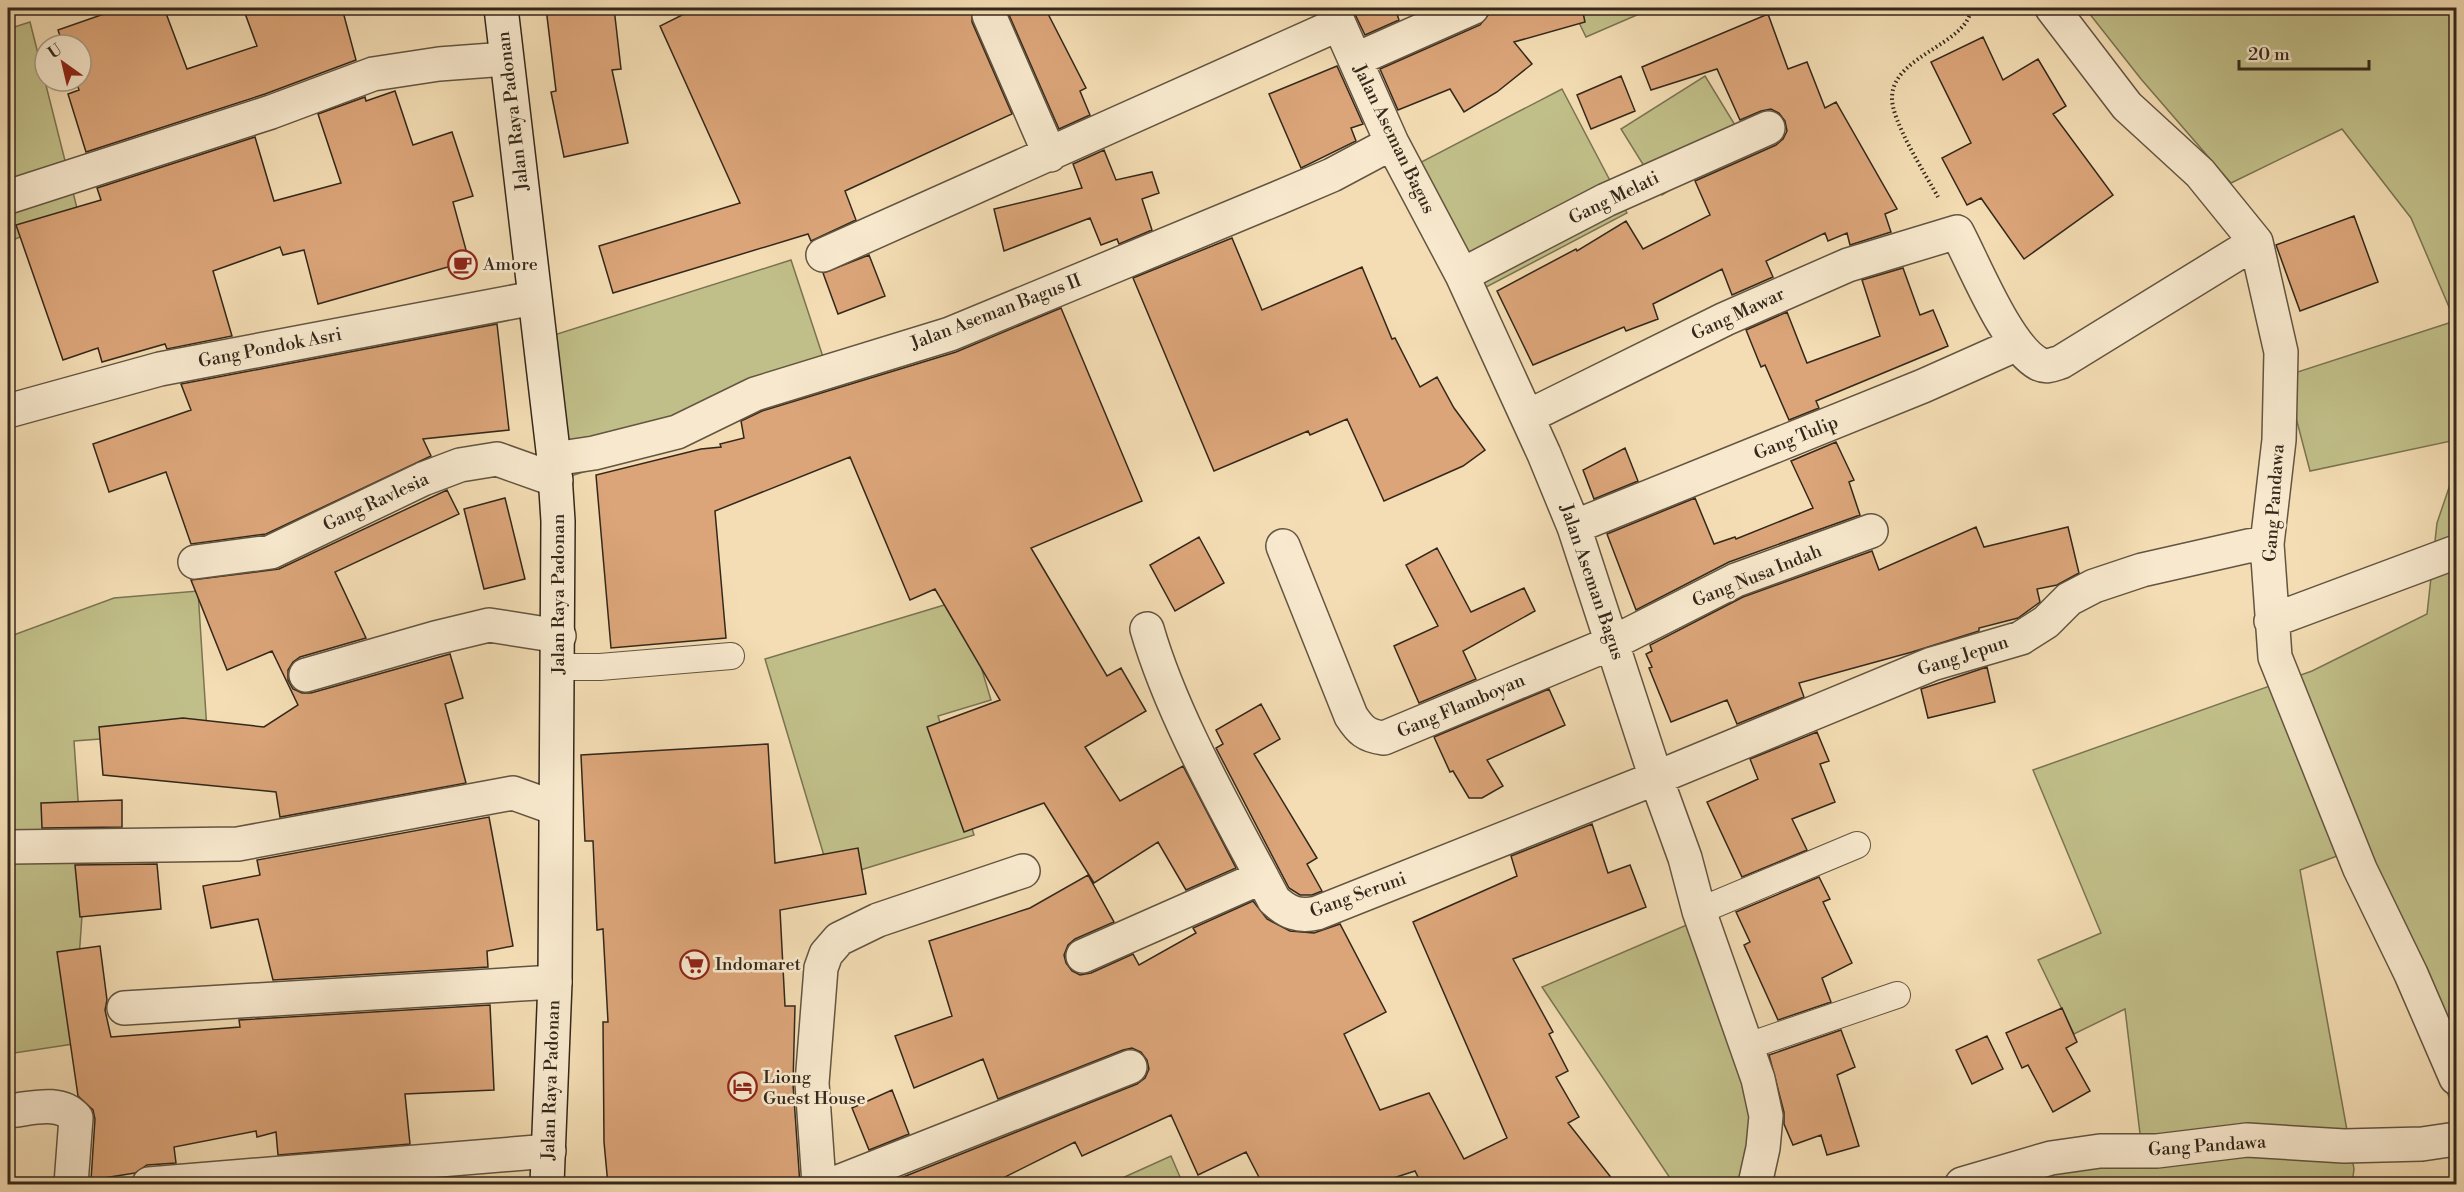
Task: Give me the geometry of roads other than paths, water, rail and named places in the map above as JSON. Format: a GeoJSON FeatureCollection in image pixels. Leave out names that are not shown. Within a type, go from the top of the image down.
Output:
{"type":"FeatureCollection","features":[{"type":"Feature","properties":{"kind":"street","name":"Jalan Raya Padonan"},"geometry":{"type":"LineString","coordinates":[[501,8],[555,469],[559,651],[555,808],[555,982],[548,1185]]}},
{"type":"Feature","properties":{"kind":"street"},"geometry":{"type":"LineString","coordinates":[[1357,59],[1473,8]]}},
{"type":"Feature","properties":{"kind":"street","name":"Gang Pandawa"},"geometry":{"type":"LineString","coordinates":[[2052,8],[2127,106],[2200,173],[2256,242],[2281,352],[2279,440],[2267,544],[2275,657],[2360,869],[2411,974],[2457,1078]]}},
{"type":"Feature","properties":{"kind":"street"},"geometry":{"type":"LineString","coordinates":[[989,15],[1050,155]]}},
{"type":"Feature","properties":{"kind":"street"},"geometry":{"type":"LineString","coordinates":[[823,255],[1050,155],[1335,16]]}},
{"type":"Feature","properties":{"kind":"street","name":"Jalan Aseman Bagus"},"geometry":{"type":"LineString","coordinates":[[1335,16],[1357,59],[1392,143],[1462,275],[1574,527],[1614,642],[1656,778],[1685,858],[1699,911],[1748,1046],[1766,1116],[1757,1184]]}},
{"type":"Feature","properties":{"kind":"street"},"geometry":{"type":"LineString","coordinates":[[8,197],[271,112],[373,74],[439,63],[506,59]]}},
{"type":"Feature","properties":{"kind":"street","name":"Gang Melati"},"geometry":{"type":"LineString","coordinates":[[1462,275],[1606,200],[1768,128]]}},
{"type":"Feature","properties":{"kind":"street","name":"Jalan Aseman Bagus II"},"geometry":{"type":"LineString","coordinates":[[555,469],[594,453],[677,432],[755,394],[950,334],[1289,194],[1332,175],[1392,143]]}},
{"type":"Feature","properties":{"kind":"street","name":"Gang Mawar"},"geometry":{"type":"LineString","coordinates":[[1527,417],[1725,319],[1848,265],[1958,232],[2015,345]]}},
{"type":"Feature","properties":{"kind":"street"},"geometry":{"type":"LineString","coordinates":[[2015,345],[2040,364],[2049,366],[2061,362],[2256,242]]}},
{"type":"Feature","properties":{"kind":"street","name":"Gang Pondok Asri"},"geometry":{"type":"LineString","coordinates":[[8,411],[160,369],[534,298]]}},
{"type":"Feature","properties":{"kind":"street","name":"Gang Tulip"},"geometry":{"type":"LineString","coordinates":[[1574,527],[1923,386],[2015,345]]}},
{"type":"Feature","properties":{"kind":"street","name":"Gang Ravlesia"},"geometry":{"type":"LineString","coordinates":[[195,562],[271,552],[423,479],[460,465],[497,459],[555,469]]}},
{"type":"Feature","properties":{"kind":"street","name":"Gang Nusa Indah"},"geometry":{"type":"LineString","coordinates":[[1614,642],[1736,580],[1871,531]]}},
{"type":"Feature","properties":{"kind":"street","name":"Gang Jepun"},"geometry":{"type":"LineString","coordinates":[[1656,778],[1932,664],[2021,638],[2046,622],[2069,599],[2094,586],[2142,570],[2267,544]]}},
{"type":"Feature","properties":{"kind":"street","name":"Gang Flamboyan"},"geometry":{"type":"LineString","coordinates":[[1283,546],[1351,716],[1359,730],[1372,737],[1395,735],[1614,642]]}},
{"type":"Feature","properties":{"kind":"street"},"geometry":{"type":"LineString","coordinates":[[2271,621],[2457,552]]}},
{"type":"Feature","properties":{"kind":"street"},"geometry":{"type":"LineString","coordinates":[[306,675],[435,638],[489,626],[559,651]]}},
{"type":"Feature","properties":{"kind":"street","name":"Gang Seruni"},"geometry":{"type":"LineString","coordinates":[[1147,628],[1158,668],[1274,900],[1284,909],[1304,916],[1317,913],[1656,778]]}},
{"type":"Feature","properties":{"kind":"street"},"geometry":{"type":"LineString","coordinates":[[8,847],[238,844],[513,793],[555,808]]}},
{"type":"Feature","properties":{"kind":"street"},"geometry":{"type":"LineString","coordinates":[[819,1185],[812,1083],[821,968],[826,954],[839,939],[878,920],[1023,871]]}},
{"type":"Feature","properties":{"kind":"street"},"geometry":{"type":"LineString","coordinates":[[1083,956],[1262,877]]}},
{"type":"Feature","properties":{"kind":"street"},"geometry":{"type":"LineString","coordinates":[[124,1008],[555,982]]}},
{"type":"Feature","properties":{"kind":"street"},"geometry":{"type":"LineString","coordinates":[[833,1185],[1130,1067]]}},
{"type":"Feature","properties":{"kind":"street"},"geometry":{"type":"LineString","coordinates":[[8,1111],[59,1106],[70,1110],[76,1118],[71,1185]]}},
{"type":"Feature","properties":{"kind":"street","name":"Gang Pandawa"},"geometry":{"type":"LineString","coordinates":[[1962,1185],[2051,1158],[2100,1151],[2157,1151],[2247,1140],[2344,1146],[2422,1144],[2457,1138]]}},
{"type":"Feature","properties":{"kind":"street"},"geometry":{"type":"LineString","coordinates":[[148,1185],[549,1151]]}},
{"type":"Feature","properties":{"kind":"lane"},"geometry":{"type":"LineString","coordinates":[[559,651],[600,668],[731,656]]}},
{"type":"Feature","properties":{"kind":"lane"},"geometry":{"type":"LineString","coordinates":[[1699,911],[1857,845]]}},
{"type":"Feature","properties":{"kind":"lane"},"geometry":{"type":"LineString","coordinates":[[1748,1046],[1897,996]]}},
{"type":"Feature","properties":{"kind":"place","name":"Amore"},"geometry":{"type":"Point","coordinates":[462,264]}},
{"type":"Feature","properties":{"kind":"place","name":"Indomaret"},"geometry":{"type":"Point","coordinates":[694,964]}},
{"type":"Feature","properties":{"kind":"place","name":"Liong Guest House"},"geometry":{"type":"Point","coordinates":[742,1087]}}]}
